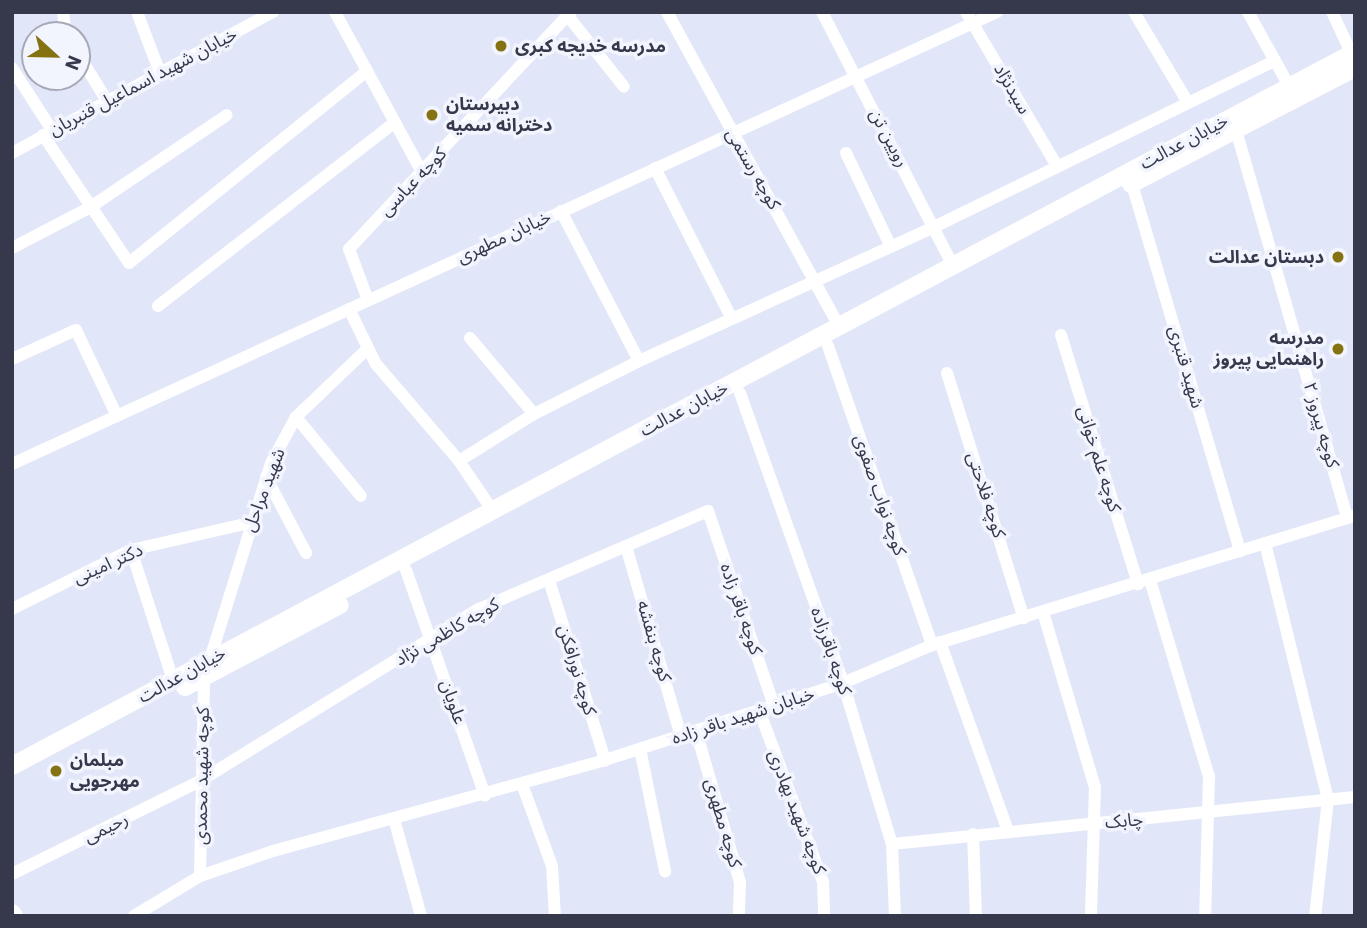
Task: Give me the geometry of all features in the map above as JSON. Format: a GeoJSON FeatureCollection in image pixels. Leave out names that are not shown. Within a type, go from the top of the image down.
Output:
{"type":"FeatureCollection","features":[{"type":"Feature","properties":{"kind":"main road","name":"خیابان عدالت"},"geometry":{"type":"LineString","coordinates":[[12,766],[1289,86],[1354,59]]}},
{"type":"Feature","properties":{"kind":"main road","name":"خیابان عدالت"},"geometry":{"type":"LineString","coordinates":[[12,780],[1236,130],[1354,59]]}},
{"type":"Feature","properties":{"kind":"street"},"geometry":{"type":"LineString","coordinates":[[137,12],[160,73]]}},
{"type":"Feature","properties":{"kind":"street","name":"خیابان شهید اسماعیل قنبریان"},"geometry":{"type":"LineString","coordinates":[[12,153],[273,12]]}},
{"type":"Feature","properties":{"kind":"street"},"geometry":{"type":"LineString","coordinates":[[335,12],[422,172]]}},
{"type":"Feature","properties":{"kind":"street","name":"کوچه رستمی"},"geometry":{"type":"LineString","coordinates":[[667,12],[732,133],[817,281],[839,327]]}},
{"type":"Feature","properties":{"kind":"street","name":"رویین تن"},"geometry":{"type":"LineString","coordinates":[[822,12],[936,226],[953,266]]}},
{"type":"Feature","properties":{"kind":"street","name":"خیابان مطهری"},"geometry":{"type":"LineString","coordinates":[[12,464],[857,76],[970,18],[998,12]]}},
{"type":"Feature","properties":{"kind":"street"},"geometry":{"type":"LineString","coordinates":[[1134,12],[1187,101]]}},
{"type":"Feature","properties":{"kind":"street"},"geometry":{"type":"LineString","coordinates":[[1248,12],[1289,86]]}},
{"type":"Feature","properties":{"kind":"street"},"geometry":{"type":"LineString","coordinates":[[1332,12],[1354,59]]}},
{"type":"Feature","properties":{"kind":"street"},"geometry":{"type":"LineString","coordinates":[[569,14],[624,87]]}},
{"type":"Feature","properties":{"kind":"street","name":"کوچه عباسی"},"geometry":{"type":"LineString","coordinates":[[368,300],[349,249],[569,14]]}},
{"type":"Feature","properties":{"kind":"street","name":"سیدنژاد"},"geometry":{"type":"LineString","coordinates":[[970,18],[1057,166]]}},
{"type":"Feature","properties":{"kind":"street"},"geometry":{"type":"LineString","coordinates":[[459,461],[534,414],[639,361],[936,226],[1187,101],[1275,61]]}},
{"type":"Feature","properties":{"kind":"street"},"geometry":{"type":"LineString","coordinates":[[12,68],[89,208],[129,263],[367,71]]}},
{"type":"Feature","properties":{"kind":"street"},"geometry":{"type":"LineString","coordinates":[[91,75],[107,101]]}},
{"type":"Feature","properties":{"kind":"street"},"geometry":{"type":"LineString","coordinates":[[12,248],[89,208],[227,115]]}},
{"type":"Feature","properties":{"kind":"street"},"geometry":{"type":"LineString","coordinates":[[158,306],[395,122]]}},
{"type":"Feature","properties":{"kind":"street","name":"کوچه پیروز ۲"},"geometry":{"type":"LineString","coordinates":[[1236,130],[1351,517]]}},
{"type":"Feature","properties":{"kind":"street"},"geometry":{"type":"LineString","coordinates":[[846,153],[891,247]]}},
{"type":"Feature","properties":{"kind":"street"},"geometry":{"type":"LineString","coordinates":[[655,169],[732,319]]}},
{"type":"Feature","properties":{"kind":"street","name":"شهید قنبری"},"geometry":{"type":"LineString","coordinates":[[1132,184],[1240,551]]}},
{"type":"Feature","properties":{"kind":"street"},"geometry":{"type":"LineString","coordinates":[[561,211],[639,361]]}},
{"type":"Feature","properties":{"kind":"street"},"geometry":{"type":"LineString","coordinates":[[349,309],[366,351],[459,461],[493,511]]}},
{"type":"Feature","properties":{"kind":"street"},"geometry":{"type":"LineString","coordinates":[[12,359],[76,330],[117,416]]}},
{"type":"Feature","properties":{"kind":"street","name":"کوچه علم خوانی"},"geometry":{"type":"LineString","coordinates":[[1060,335],[1209,776],[1212,812],[1205,916]]}},
{"type":"Feature","properties":{"kind":"street"},"geometry":{"type":"LineString","coordinates":[[470,338],[534,414]]}},
{"type":"Feature","properties":{"kind":"street","name":"کوچه نواب صفوی"},"geometry":{"type":"LineString","coordinates":[[828,346],[1008,831]]}},
{"type":"Feature","properties":{"kind":"street","name":"شهید مراحل"},"geometry":{"type":"LineString","coordinates":[[210,659],[265,477],[296,417],[366,351]]}},
{"type":"Feature","properties":{"kind":"street","name":"کوچه فلاحتی"},"geometry":{"type":"LineString","coordinates":[[947,373],[1024,618]]}},
{"type":"Feature","properties":{"kind":"street","name":"کوچه باقرزاده"},"geometry":{"type":"LineString","coordinates":[[740,393],[843,683],[892,845],[895,916]]}},
{"type":"Feature","properties":{"kind":"street"},"geometry":{"type":"LineString","coordinates":[[296,417],[361,496]]}},
{"type":"Feature","properties":{"kind":"street"},"geometry":{"type":"LineString","coordinates":[[265,477],[306,553]]}},
{"type":"Feature","properties":{"kind":"street","name":"کوچه کاظمی نژاد"},"geometry":{"type":"LineString","coordinates":[[200,781],[479,609],[708,511]]}},
{"type":"Feature","properties":{"kind":"street","name":"کوچه باقر زاده"},"geometry":{"type":"LineString","coordinates":[[708,511],[774,706]]}},
{"type":"Feature","properties":{"kind":"street","name":"خیابان شهید باقر زاده"},"geometry":{"type":"LineString","coordinates":[[134,916],[200,876],[605,760],[843,683],[936,643],[1351,517]]}},
{"type":"Feature","properties":{"kind":"street","name":"دکتر امینی"},"geometry":{"type":"LineString","coordinates":[[12,609],[131,550],[249,523]]}},
{"type":"Feature","properties":{"kind":"street"},"geometry":{"type":"LineString","coordinates":[[1265,543],[1328,799],[1315,916]]}},
{"type":"Feature","properties":{"kind":"street","name":"کوچه بنفشه"},"geometry":{"type":"LineString","coordinates":[[626,546],[681,736]]}},
{"type":"Feature","properties":{"kind":"street"},"geometry":{"type":"LineString","coordinates":[[131,550],[173,680]]}},
{"type":"Feature","properties":{"kind":"street","name":"علویان"},"geometry":{"type":"LineString","coordinates":[[406,570],[485,796]]}},
{"type":"Feature","properties":{"kind":"street","name":"کوچه نورافکن"},"geometry":{"type":"LineString","coordinates":[[549,580],[605,760]]}},
{"type":"Feature","properties":{"kind":"street"},"geometry":{"type":"LineString","coordinates":[[1044,612],[1095,787],[1097,823],[1090,916]]}},
{"type":"Feature","properties":{"kind":"street","name":"کوچه شهید محمدی"},"geometry":{"type":"LineString","coordinates":[[200,876],[204,677]]}},
{"type":"Feature","properties":{"kind":"street","name":"کوچه شهید بهادری"},"geometry":{"type":"LineString","coordinates":[[759,710],[823,882],[824,916]]}},
{"type":"Feature","properties":{"kind":"street","name":"کوچه مطهری"},"geometry":{"type":"LineString","coordinates":[[696,731],[740,882],[739,916]]}},
{"type":"Feature","properties":{"kind":"street"},"geometry":{"type":"LineString","coordinates":[[640,749],[666,871]]}},
{"type":"Feature","properties":{"kind":"street","name":"رحیمی"},"geometry":{"type":"LineString","coordinates":[[12,874],[200,781]]}},
{"type":"Feature","properties":{"kind":"street"},"geometry":{"type":"LineString","coordinates":[[522,784],[552,866],[555,916]]}},
{"type":"Feature","properties":{"kind":"street","name":"چابک"},"geometry":{"type":"LineString","coordinates":[[892,845],[973,834],[1355,797]]}},
{"type":"Feature","properties":{"kind":"street"},"geometry":{"type":"LineString","coordinates":[[394,819],[421,916]]}},
{"type":"Feature","properties":{"kind":"street"},"geometry":{"type":"LineString","coordinates":[[973,834],[976,916]]}},
{"type":"Feature","properties":{"kind":"place","name":"مدرسه خدیجه کبری"},"geometry":{"type":"Point","coordinates":[501,46]}},
{"type":"Feature","properties":{"kind":"place","name":"دبیرستان دخترانه سمیه"},"geometry":{"type":"Point","coordinates":[432,115]}},
{"type":"Feature","properties":{"kind":"place","name":"دبستان عدالت"},"geometry":{"type":"Point","coordinates":[1338,257]}},
{"type":"Feature","properties":{"kind":"place","name":"مدرسه راهنمایی پیروز"},"geometry":{"type":"Point","coordinates":[1338,349]}},
{"type":"Feature","properties":{"kind":"place","name":"مبلمان مهرجویی"},"geometry":{"type":"Point","coordinates":[56,771]}}]}
